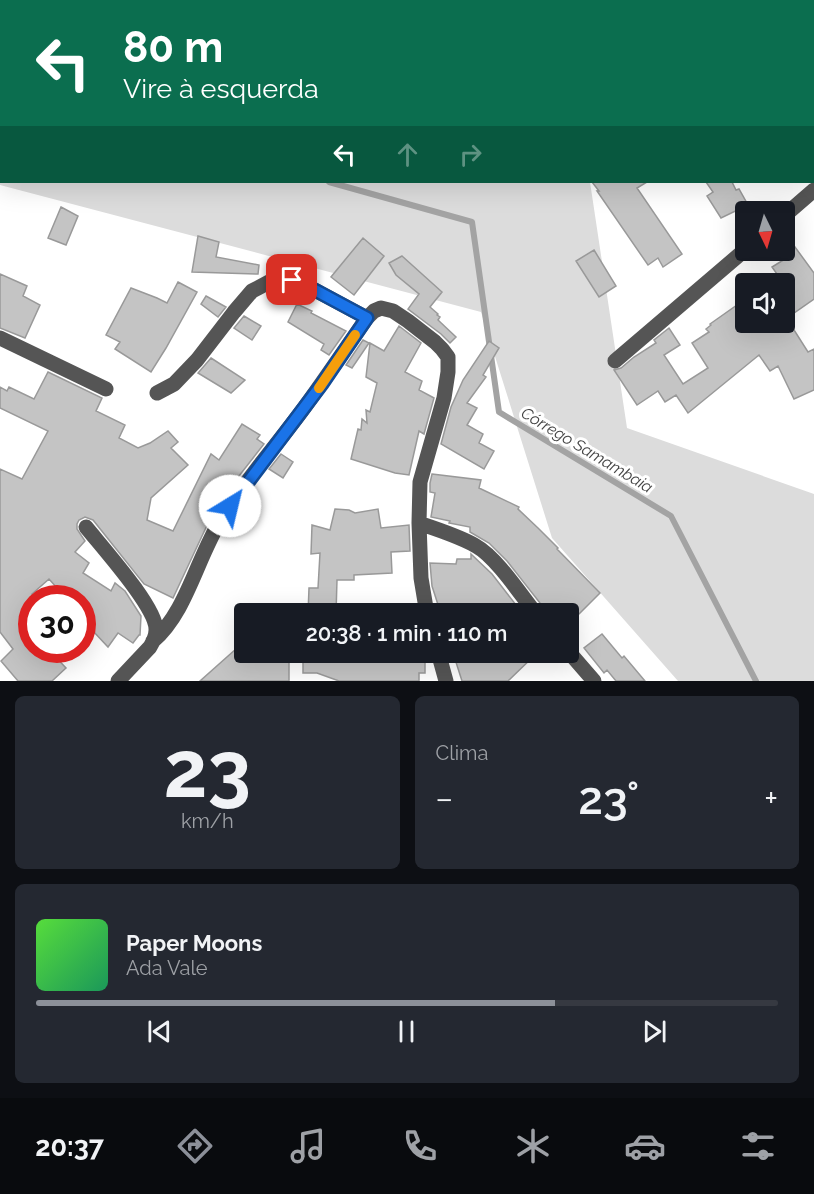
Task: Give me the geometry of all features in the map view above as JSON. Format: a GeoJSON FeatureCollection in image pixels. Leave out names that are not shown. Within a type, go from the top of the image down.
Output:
{"type":"FeatureCollection","features":[{"type":"Feature","properties":{"kind":"street"},"geometry":{"type":"LineString","coordinates":[[795,206],[814,190]]}},
{"type":"Feature","properties":{"kind":"street"},"geometry":{"type":"LineString","coordinates":[[615,361],[735,258]]}},
{"type":"Feature","properties":{"kind":"street"},"geometry":{"type":"LineString","coordinates":[[157,393],[174,384],[197,360],[252,291],[271,281],[292,280],[367,318]]}},
{"type":"Feature","properties":{"kind":"street"},"geometry":{"type":"LineString","coordinates":[[118,681],[166,629],[180,606],[210,538],[222,518],[322,384],[367,318],[381,308],[393,311],[408,321],[435,342],[448,357],[444,398],[420,482],[421,578],[425,603]]}},
{"type":"Feature","properties":{"kind":"street"},"geometry":{"type":"LineString","coordinates":[[0,338],[106,389]]}},
{"type":"Feature","properties":{"kind":"street"},"geometry":{"type":"LineString","coordinates":[[419,523],[477,546],[500,569],[527,603]]}},
{"type":"Feature","properties":{"kind":"street"},"geometry":{"type":"LineString","coordinates":[[86,527],[128,579],[152,615],[156,629],[153,641]]}},
{"type":"Feature","properties":{"kind":"street"},"geometry":{"type":"LineString","coordinates":[[441,663],[446,681]]}},
{"type":"Feature","properties":{"kind":"street"},"geometry":{"type":"LineString","coordinates":[[578,663],[594,681]]}},
{"type":"Feature","properties":{"kind":"shaded area"},"geometry":{"type":"Polygon","coordinates":[[[0,183],[590,183],[627,428],[814,494],[814,681],[678,681],[552,538],[481,312],[0,185],[0,183]]]}},
{"type":"Feature","properties":{"kind":"building"},"geometry":{"type":"Polygon","coordinates":[[[593,183],[645,183],[637,188],[682,254],[663,267],[658,258],[648,265],[597,191],[599,191],[593,183]]]}},
{"type":"Feature","properties":{"kind":"building"},"geometry":{"type":"Polygon","coordinates":[[[707,183],[732,183],[746,201],[735,201],[735,211],[721,218],[707,196],[713,192],[707,183]]]}},
{"type":"Feature","properties":{"kind":"building"},"geometry":{"type":"Polygon","coordinates":[[[61,207],[78,216],[66,245],[48,238],[61,207]]]}},
{"type":"Feature","properties":{"kind":"building"},"geometry":{"type":"Polygon","coordinates":[[[198,236],[219,242],[216,257],[259,265],[258,274],[192,272],[198,236]]]}},
{"type":"Feature","properties":{"kind":"building"},"geometry":{"type":"Polygon","coordinates":[[[363,238],[384,256],[354,295],[331,277],[363,238]]]}},
{"type":"Feature","properties":{"kind":"building"},"geometry":{"type":"Polygon","coordinates":[[[795,247],[814,273],[814,299],[795,312],[795,273],[776,273],[772,267],[782,261],[795,261],[795,247]]]}},
{"type":"Feature","properties":{"kind":"building"},"geometry":{"type":"Polygon","coordinates":[[[594,250],[616,286],[599,297],[576,261],[594,250]]]}},
{"type":"Feature","properties":{"kind":"building"},"geometry":{"type":"Polygon","coordinates":[[[402,256],[442,292],[430,307],[440,317],[438,320],[456,337],[450,343],[408,309],[419,294],[396,275],[389,263],[402,256]]]}},
{"type":"Feature","properties":{"kind":"building"},"geometry":{"type":"Polygon","coordinates":[[[0,274],[27,286],[23,296],[40,305],[25,338],[0,328],[0,274]]]}},
{"type":"Feature","properties":{"kind":"building"},"geometry":{"type":"Polygon","coordinates":[[[178,282],[197,292],[151,372],[115,349],[120,342],[106,335],[131,288],[167,303],[178,282]]]}},
{"type":"Feature","properties":{"kind":"building"},"geometry":{"type":"Polygon","coordinates":[[[206,296],[226,307],[218,317],[201,304],[206,296]]]}},
{"type":"Feature","properties":{"kind":"building"},"geometry":{"type":"Polygon","coordinates":[[[297,304],[346,331],[329,355],[321,350],[324,344],[288,322],[297,304]]]}},
{"type":"Feature","properties":{"kind":"building"},"geometry":{"type":"Polygon","coordinates":[[[735,306],[735,333],[795,331],[808,352],[814,349],[814,390],[794,399],[778,366],[770,371],[759,355],[688,413],[676,395],[665,402],[658,391],[637,405],[614,370],[621,368],[656,343],[654,340],[669,328],[680,345],[664,355],[683,384],[708,368],[692,343],[709,332],[706,329],[735,306]]]}},
{"type":"Feature","properties":{"kind":"building"},"geometry":{"type":"Polygon","coordinates":[[[244,316],[261,326],[252,340],[234,328],[244,316]]]}},
{"type":"Feature","properties":{"kind":"building"},"geometry":{"type":"Polygon","coordinates":[[[399,326],[421,343],[405,372],[422,381],[419,390],[434,398],[424,434],[419,431],[409,475],[351,459],[358,429],[361,430],[362,419],[367,423],[366,410],[370,412],[377,383],[366,377],[370,343],[384,351],[399,326]]]}},
{"type":"Feature","properties":{"kind":"building"},"geometry":{"type":"Polygon","coordinates":[[[363,340],[369,343],[352,368],[346,365],[363,340]]]}},
{"type":"Feature","properties":{"kind":"building"},"geometry":{"type":"Polygon","coordinates":[[[489,341],[499,348],[483,375],[486,377],[467,403],[477,408],[467,425],[483,434],[479,443],[494,451],[484,469],[441,444],[451,407],[463,380],[489,341]]]}},
{"type":"Feature","properties":{"kind":"building"},"geometry":{"type":"Polygon","coordinates":[[[211,358],[245,380],[231,393],[198,373],[211,358]]]}},
{"type":"Feature","properties":{"kind":"building"},"geometry":{"type":"Polygon","coordinates":[[[48,372],[102,398],[96,411],[125,425],[119,438],[138,448],[168,431],[178,442],[171,448],[188,465],[151,498],[147,520],[173,531],[211,454],[219,460],[242,424],[260,435],[257,439],[264,444],[217,504],[173,598],[144,584],[93,520],[85,517],[79,520],[77,529],[85,541],[75,552],[89,563],[83,573],[111,591],[115,583],[125,591],[141,616],[140,635],[133,643],[118,633],[108,647],[96,634],[96,585],[54,585],[49,579],[42,585],[18,585],[18,663],[61,663],[66,668],[52,681],[18,681],[1,661],[13,649],[0,632],[0,469],[22,479],[48,431],[0,408],[0,387],[7,391],[9,387],[34,399],[48,372]]]}},
{"type":"Feature","properties":{"kind":"building"},"geometry":{"type":"Polygon","coordinates":[[[281,454],[293,462],[283,478],[269,469],[281,454]]]}},
{"type":"Feature","properties":{"kind":"building"},"geometry":{"type":"Polygon","coordinates":[[[432,474],[481,480],[479,488],[519,507],[518,509],[600,593],[579,614],[579,603],[540,603],[507,561],[489,543],[470,532],[470,527],[431,517],[435,493],[430,492],[432,474]]]}},
{"type":"Feature","properties":{"kind":"building"},"geometry":{"type":"Polygon","coordinates":[[[335,509],[355,513],[378,509],[381,528],[409,525],[410,551],[391,552],[392,573],[354,575],[354,580],[337,580],[336,603],[308,603],[309,588],[318,588],[320,553],[311,554],[312,525],[330,530],[335,509]]]}},
{"type":"Feature","properties":{"kind":"building"},"geometry":{"type":"Polygon","coordinates":[[[471,554],[492,574],[514,603],[437,603],[432,586],[430,563],[456,564],[457,559],[471,559],[471,554]]]}},
{"type":"Feature","properties":{"kind":"building"},"geometry":{"type":"Polygon","coordinates":[[[602,634],[645,681],[616,681],[607,670],[604,673],[584,648],[602,634]]]}},
{"type":"Feature","properties":{"kind":"building"},"geometry":{"type":"Polygon","coordinates":[[[234,651],[234,663],[289,663],[289,681],[200,681],[234,651]]]}},
{"type":"Feature","properties":{"kind":"building"},"geometry":{"type":"Polygon","coordinates":[[[303,663],[425,663],[425,673],[419,673],[419,681],[339,681],[317,673],[303,673],[303,663]]]}},
{"type":"Feature","properties":{"kind":"building"},"geometry":{"type":"Polygon","coordinates":[[[456,663],[527,663],[508,681],[462,681],[456,663]]]}},
{"type":"Feature","properties":{"kind":"waterway","name":"Córrego Samambaia"},"geometry":{"type":"LineString","coordinates":[[333,183],[472,222],[499,412],[671,516],[756,681]]}},
{"type":"Feature","properties":{"kind":"slow traffic"},"geometry":{"type":"LineString","coordinates":[[319,388],[355,335]]}},
{"type":"Feature","properties":{"kind":"route"},"geometry":{"type":"LineString","coordinates":[[230,506],[322,384],[367,318],[292,280]]}}]}
